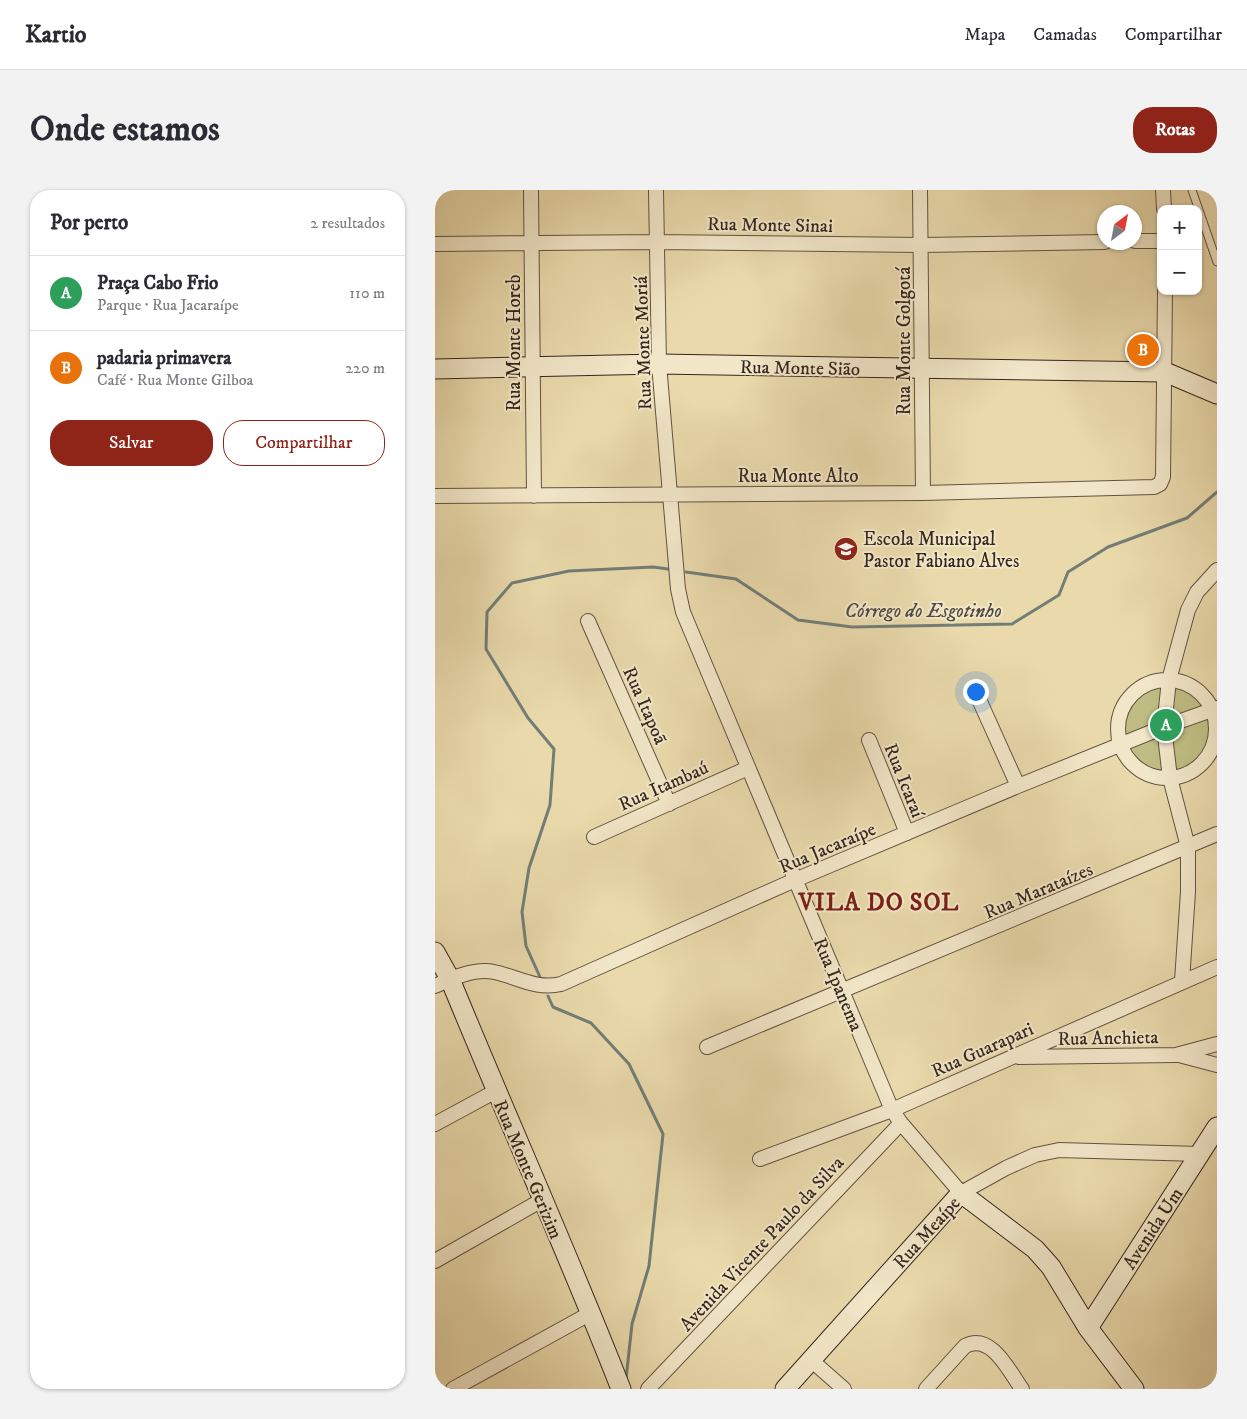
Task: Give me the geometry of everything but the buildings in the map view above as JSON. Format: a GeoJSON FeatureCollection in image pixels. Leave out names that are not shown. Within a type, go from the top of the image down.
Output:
{"type":"FeatureCollection","features":[{"type":"Feature","properties":{"kind":"street","name":"Rua Monte Horeb"},"geometry":{"type":"LineString","coordinates":[[531,190],[531,367],[534,496]]}},
{"type":"Feature","properties":{"kind":"street","name":"Rua Monte Moriá"},"geometry":{"type":"LineString","coordinates":[[656,190],[659,364],[671,494]]}},
{"type":"Feature","properties":{"kind":"street","name":"Rua Monte Golgotá"},"geometry":{"type":"LineString","coordinates":[[920,190],[923,493]]}},
{"type":"Feature","properties":{"kind":"street"},"geometry":{"type":"LineString","coordinates":[[1163,190],[1164,205]]}},
{"type":"Feature","properties":{"kind":"street"},"geometry":{"type":"LineString","coordinates":[[1142,241],[1157,241]]}},
{"type":"Feature","properties":{"kind":"street","name":"Rua Monte Sinai"},"geometry":{"type":"LineString","coordinates":[[435,244],[657,242],[922,245],[1097,242]]}},
{"type":"Feature","properties":{"kind":"street"},"geometry":{"type":"LineString","coordinates":[[1165,295],[1165,372],[1217,394]]}},
{"type":"Feature","properties":{"kind":"street","name":"Rua Monte Sião"},"geometry":{"type":"LineString","coordinates":[[435,369],[659,364],[921,370],[1165,372]]}},
{"type":"Feature","properties":{"kind":"street","name":"Rua Monte Alto"},"geometry":{"type":"LineString","coordinates":[[435,496],[923,493],[1154,487],[1160,484],[1163,477],[1165,372]]}},
{"type":"Feature","properties":{"kind":"street","name":"Rua Ipanema"},"geometry":{"type":"LineString","coordinates":[[671,494],[678,589],[683,612],[892,1110],[961,1193],[1035,1249],[1051,1267],[1088,1328],[1134,1389]]}},
{"type":"Feature","properties":{"kind":"street"},"geometry":{"type":"LineString","coordinates":[[1182,981],[1188,892],[1188,848],[1170,778],[1164,727],[1169,680],[1187,610],[1197,592],[1217,570]]}},
{"type":"Feature","properties":{"kind":"street","name":"Rua Itapoã"},"geometry":{"type":"LineString","coordinates":[[588,621],[669,804]]}},
{"type":"Feature","properties":{"kind":"street"},"geometry":{"type":"LineString","coordinates":[[1169,680],[1182,682],[1195,689],[1215,709],[1215,733],[1209,755],[1199,767],[1185,775],[1170,778],[1155,777],[1140,770],[1128,760],[1120,746],[1117,730],[1120,714],[1127,700],[1138,689],[1153,682],[1169,680]]}},
{"type":"Feature","properties":{"kind":"street"},"geometry":{"type":"LineString","coordinates":[[977,695],[1018,786]]}},
{"type":"Feature","properties":{"kind":"street","name":"Rua Jacaraípe"},"geometry":{"type":"LineString","coordinates":[[442,982],[487,971],[541,986],[561,984],[795,880],[1018,786],[1164,727],[1215,709]]}},
{"type":"Feature","properties":{"kind":"street","name":"Rua Icaraí"},"geometry":{"type":"LineString","coordinates":[[869,740],[907,834]]}},
{"type":"Feature","properties":{"kind":"street","name":"Rua Itambaú"},"geometry":{"type":"LineString","coordinates":[[595,837],[747,768]]}},
{"type":"Feature","properties":{"kind":"street","name":"Rua Marataízes"},"geometry":{"type":"LineString","coordinates":[[707,1047],[1188,848],[1217,834]]}},
{"type":"Feature","properties":{"kind":"street","name":"Rua Monte Gerizim"},"geometry":{"type":"LineString","coordinates":[[435,952],[442,982],[496,1091],[591,1312],[621,1389]]}},
{"type":"Feature","properties":{"kind":"street","name":"Rua Guarapari"},"geometry":{"type":"LineString","coordinates":[[760,1159],[892,1110],[1217,967]]}},
{"type":"Feature","properties":{"kind":"street","name":"Rua Anchieta"},"geometry":{"type":"LineString","coordinates":[[1176,1055],[1217,1044]]}},
{"type":"Feature","properties":{"kind":"street","name":"Rua Anchieta"},"geometry":{"type":"LineString","coordinates":[[1012,1057],[1176,1055],[1217,1064]]}},
{"type":"Feature","properties":{"kind":"street"},"geometry":{"type":"LineString","coordinates":[[435,1124],[496,1091]]}},
{"type":"Feature","properties":{"kind":"street","name":"Avenida Vicente Paulo da Silva"},"geometry":{"type":"LineString","coordinates":[[649,1389],[901,1123]]}},
{"type":"Feature","properties":{"kind":"street","name":"Avenida Um"},"geometry":{"type":"LineString","coordinates":[[1088,1328],[1199,1154],[1215,1134]]}},
{"type":"Feature","properties":{"kind":"street","name":"Rua Meaípe"},"geometry":{"type":"LineString","coordinates":[[785,1389],[961,1193],[1005,1168],[1035,1155],[1059,1150],[1199,1154]]}},
{"type":"Feature","properties":{"kind":"street"},"geometry":{"type":"LineString","coordinates":[[435,1261],[542,1200]]}},
{"type":"Feature","properties":{"kind":"street"},"geometry":{"type":"LineString","coordinates":[[453,1389],[591,1312]]}},
{"type":"Feature","properties":{"kind":"street"},"geometry":{"type":"LineString","coordinates":[[926,1389],[965,1346],[972,1342],[980,1342],[998,1356],[1022,1389]]}},
{"type":"Feature","properties":{"kind":"street"},"geometry":{"type":"LineString","coordinates":[[811,1360],[845,1389]]}},
{"type":"Feature","properties":{"kind":"lane"},"geometry":{"type":"LineString","coordinates":[[1192,190],[1196,205]]}},
{"type":"Feature","properties":{"kind":"lane"},"geometry":{"type":"LineString","coordinates":[[1202,222],[1217,262]]}},
{"type":"Feature","properties":{"kind":"shaded area"},"geometry":{"type":"Polygon","coordinates":[[[1166,683],[1183,687],[1198,696],[1207,711],[1211,728],[1207,745],[1198,760],[1183,769],[1166,773],[1149,769],[1134,760],[1125,745],[1121,728],[1125,711],[1134,696],[1149,687],[1166,683]]]}},
{"type":"Feature","properties":{"kind":"waterway","name":"Córrego do Esgotinho"},"geometry":{"type":"LineString","coordinates":[[686,572],[736,579],[798,620],[852,627],[1012,624],[1059,595],[1068,572],[1108,547],[1187,518],[1217,492]]}},
{"type":"Feature","properties":{"kind":"waterway","name":"Córrego do Esgotinho"},"geometry":{"type":"LineString","coordinates":[[540,977],[526,946],[522,912],[529,868],[550,805],[554,749],[528,718],[486,649],[487,612],[512,583],[569,571],[653,567],[668,569]]}},
{"type":"Feature","properties":{"kind":"waterway","name":"Córrego do Esgotinho"},"geometry":{"type":"LineString","coordinates":[[548,996],[553,1007],[591,1023],[629,1064],[663,1134],[649,1266],[632,1324],[626,1379]]}},
{"type":"Feature","properties":{"kind":"place","name":"padaria primavera"},"geometry":{"type":"Point","coordinates":[1143,350]}},
{"type":"Feature","properties":{"kind":"place","name":"Escola Municipal Pastor Fabiano Alves"},"geometry":{"type":"Point","coordinates":[846,549]}},
{"type":"Feature","properties":{"kind":"place","name":"Praça Cabo Frio"},"geometry":{"type":"Point","coordinates":[1166,725]}},
{"type":"Feature","properties":{"kind":"district","name":"VILA DO SOL"},"geometry":{"type":"Point","coordinates":[879,902]}}]}
